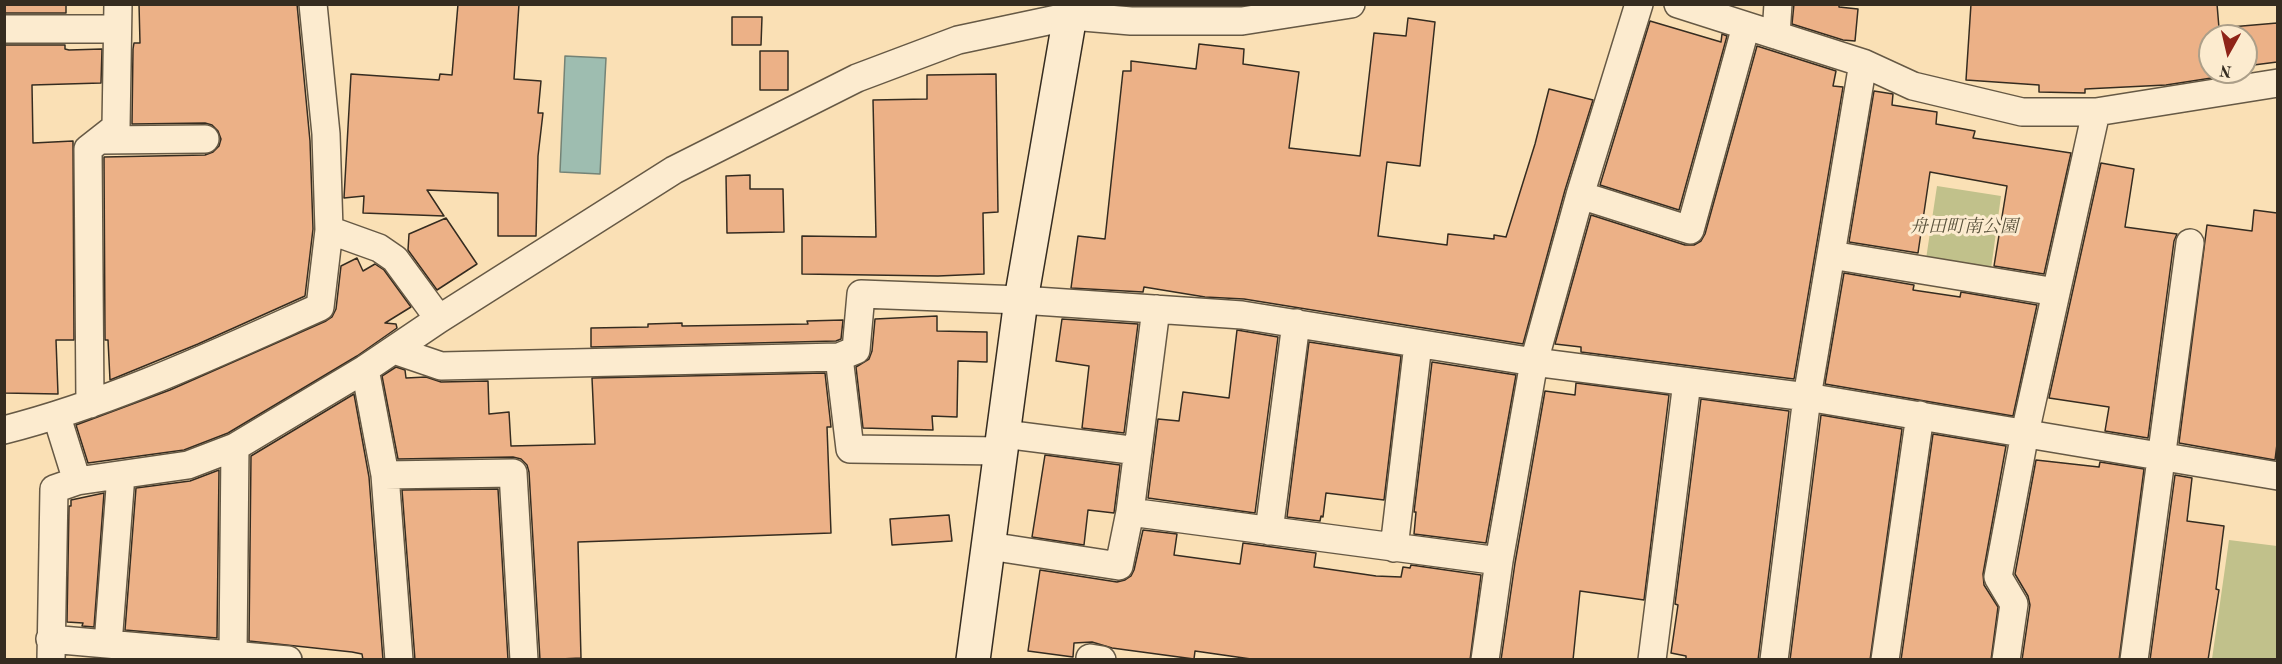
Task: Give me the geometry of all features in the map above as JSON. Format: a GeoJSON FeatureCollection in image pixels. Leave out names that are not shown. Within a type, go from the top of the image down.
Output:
{"type":"FeatureCollection","features":[{"type":"Feature","properties":{"kind":"street"},"geometry":{"type":"LineString","coordinates":[[4,430],[57,417],[152,381],[320,307],[329,230],[326,134],[313,4]]}},
{"type":"Feature","properties":{"kind":"street"},"geometry":{"type":"LineString","coordinates":[[288,660],[108,644],[50,649],[54,489],[77,481],[188,465],[235,447],[365,369],[439,319],[674,170],[857,78],[958,39],[1072,10],[1242,21],[1351,4]]}},
{"type":"Feature","properties":{"kind":"street"},"geometry":{"type":"LineString","coordinates":[[1485,660],[1499,561],[1534,362],[1580,195],[1639,4]]}},
{"type":"Feature","properties":{"kind":"street"},"geometry":{"type":"LineString","coordinates":[[1678,4],[1863,63],[1913,86],[2022,112],[2096,112],[2277,83]]}},
{"type":"Feature","properties":{"kind":"street"},"geometry":{"type":"LineString","coordinates":[[1776,34],[1778,4]]}},
{"type":"Feature","properties":{"kind":"street"},"geometry":{"type":"LineString","coordinates":[[973,660],[1021,300],[1072,10]]}},
{"type":"Feature","properties":{"kind":"street"},"geometry":{"type":"LineString","coordinates":[[4,29],[117,17],[116,127],[88,149],[90,404]]}},
{"type":"Feature","properties":{"kind":"street"},"geometry":{"type":"LineString","coordinates":[[1580,195],[1690,230],[1746,26]]}},
{"type":"Feature","properties":{"kind":"street"},"geometry":{"type":"LineString","coordinates":[[1774,660],[1807,397],[1863,63]]}},
{"type":"Feature","properties":{"kind":"street"},"geometry":{"type":"LineString","coordinates":[[2006,660],[2014,604],[1998,577],[2025,433],[2096,112]]}},
{"type":"Feature","properties":{"kind":"street"},"geometry":{"type":"LineString","coordinates":[[101,140],[206,139]]}},
{"type":"Feature","properties":{"kind":"street"},"geometry":{"type":"LineString","coordinates":[[329,230],[379,248],[395,259],[439,319]]}},
{"type":"Feature","properties":{"kind":"street"},"geometry":{"type":"LineString","coordinates":[[2134,660],[2190,243]]}},
{"type":"Feature","properties":{"kind":"street"},"geometry":{"type":"LineString","coordinates":[[1831,255],[2056,292]]}},
{"type":"Feature","properties":{"kind":"street"},"geometry":{"type":"LineString","coordinates":[[394,350],[441,366],[839,357],[856,350],[861,294],[1021,300],[1156,309],[1242,315],[1534,362],[1807,397],[2277,476]]}},
{"type":"Feature","properties":{"kind":"street"},"geometry":{"type":"LineString","coordinates":[[988,546],[1119,566],[1130,512],[1156,309]]}},
{"type":"Feature","properties":{"kind":"street"},"geometry":{"type":"LineString","coordinates":[[1269,531],[1296,323]]}},
{"type":"Feature","properties":{"kind":"street"},"geometry":{"type":"LineString","coordinates":[[1394,548],[1418,344]]}},
{"type":"Feature","properties":{"kind":"street"},"geometry":{"type":"LineString","coordinates":[[839,357],[850,449],[1002,442],[1138,451]]}},
{"type":"Feature","properties":{"kind":"street"},"geometry":{"type":"LineString","coordinates":[[365,369],[385,475],[399,660]]}},
{"type":"Feature","properties":{"kind":"street"},"geometry":{"type":"LineString","coordinates":[[1652,660],[1687,382]]}},
{"type":"Feature","properties":{"kind":"street"},"geometry":{"type":"LineString","coordinates":[[1885,660],[1920,415]]}},
{"type":"Feature","properties":{"kind":"street"},"geometry":{"type":"LineString","coordinates":[[57,417],[77,481]]}},
{"type":"Feature","properties":{"kind":"street"},"geometry":{"type":"LineString","coordinates":[[233,654],[235,447]]}},
{"type":"Feature","properties":{"kind":"street"},"geometry":{"type":"LineString","coordinates":[[385,475],[513,472],[524,660]]}},
{"type":"Feature","properties":{"kind":"street"},"geometry":{"type":"LineString","coordinates":[[108,644],[121,475]]}},
{"type":"Feature","properties":{"kind":"street"},"geometry":{"type":"LineString","coordinates":[[1130,512],[1499,561]]}},
{"type":"Feature","properties":{"kind":"green space","name":"舟田町南公園"},"geometry":{"type":"Polygon","coordinates":[[[1937,186],[2001,196],[1991,269],[1926,259],[1937,186]]]}},
{"type":"Feature","properties":{"kind":"green space"},"geometry":{"type":"Polygon","coordinates":[[[2229,540],[2277,546],[2277,659],[2212,659],[2229,540]]]}},
{"type":"Feature","properties":{"kind":"shaded area"},"geometry":{"type":"Polygon","coordinates":[[[565,56],[606,58],[600,174],[560,172],[565,56]]]}},
{"type":"Feature","properties":{"kind":"building"},"geometry":{"type":"Polygon","coordinates":[[[4,4],[66,4],[66,13],[4,13],[4,4]]]}},
{"type":"Feature","properties":{"kind":"building"},"geometry":{"type":"Polygon","coordinates":[[[139,4],[297,4],[310,141],[313,229],[305,296],[110,380],[108,340],[105,340],[104,157],[205,155],[213,152],[219,146],[221,139],[218,131],[212,125],[205,123],[132,124],[133,49],[134,43],[140,43],[139,4]]]}},
{"type":"Feature","properties":{"kind":"building"},"geometry":{"type":"Polygon","coordinates":[[[458,4],[519,4],[514,79],[541,81],[538,113],[543,113],[538,156],[536,236],[498,236],[498,193],[427,190],[444,216],[363,213],[364,196],[344,198],[351,74],[439,80],[440,74],[452,75],[458,4]]]}},
{"type":"Feature","properties":{"kind":"building"},"geometry":{"type":"Polygon","coordinates":[[[1794,4],[1839,4],[1839,7],[1858,9],[1855,41],[1843,40],[1792,24],[1794,4]]]}},
{"type":"Feature","properties":{"kind":"building"},"geometry":{"type":"Polygon","coordinates":[[[1971,4],[2217,4],[2219,24],[2198,24],[2198,80],[2166,85],[2085,89],[2085,93],[2039,92],[2039,85],[1966,80],[1971,4]]]}},
{"type":"Feature","properties":{"kind":"building"},"geometry":{"type":"Polygon","coordinates":[[[732,17],[762,17],[761,45],[732,45],[732,17]]]}},
{"type":"Feature","properties":{"kind":"building"},"geometry":{"type":"Polygon","coordinates":[[[1408,18],[1435,22],[1420,166],[1387,162],[1378,236],[1447,245],[1448,234],[1494,239],[1494,235],[1506,237],[1535,144],[1549,89],[1593,100],[1565,190],[1523,344],[1244,299],[1205,297],[1144,287],[1143,292],[1071,288],[1078,236],[1105,239],[1123,71],[1131,71],[1131,61],[1196,69],[1199,44],[1244,49],[1243,64],[1299,72],[1289,148],[1360,156],[1374,33],[1406,36],[1408,18]]]}},
{"type":"Feature","properties":{"kind":"building"},"geometry":{"type":"Polygon","coordinates":[[[1650,21],[1721,42],[1722,34],[1727,36],[1679,210],[1600,185],[1650,21]]]}},
{"type":"Feature","properties":{"kind":"building"},"geometry":{"type":"Polygon","coordinates":[[[2277,23],[2277,62],[2258,64],[2258,25],[2277,23]]]}},
{"type":"Feature","properties":{"kind":"building"},"geometry":{"type":"Polygon","coordinates":[[[4,45],[65,45],[65,49],[69,50],[102,49],[101,83],[32,85],[33,143],[73,141],[74,340],[56,340],[58,394],[4,393],[4,45]]]}},
{"type":"Feature","properties":{"kind":"building"},"geometry":{"type":"Polygon","coordinates":[[[1757,46],[1836,71],[1833,86],[1843,87],[1794,379],[1581,352],[1581,347],[1555,344],[1591,215],[1685,245],[1694,245],[1701,241],[1705,234],[1757,46]]]}},
{"type":"Feature","properties":{"kind":"building"},"geometry":{"type":"Polygon","coordinates":[[[760,51],[788,51],[788,90],[760,90],[760,51]]]}},
{"type":"Feature","properties":{"kind":"building"},"geometry":{"type":"Polygon","coordinates":[[[996,74],[998,212],[983,213],[984,274],[938,276],[802,274],[802,236],[876,237],[873,100],[927,99],[927,75],[996,74]]]}},
{"type":"Feature","properties":{"kind":"building"},"geometry":{"type":"Polygon","coordinates":[[[1874,91],[1893,94],[1892,105],[1937,112],[1936,124],[1975,131],[1973,138],[2071,153],[2044,274],[1994,266],[2007,186],[1930,172],[1918,253],[1849,242],[1874,91]]]}},
{"type":"Feature","properties":{"kind":"building"},"geometry":{"type":"Polygon","coordinates":[[[2101,163],[2134,169],[2125,227],[2177,234],[2174,241],[2148,438],[2105,431],[2109,407],[2049,398],[2101,163]]]}},
{"type":"Feature","properties":{"kind":"building"},"geometry":{"type":"Polygon","coordinates":[[[750,175],[750,189],[783,189],[784,232],[727,233],[726,176],[750,175]]]}},
{"type":"Feature","properties":{"kind":"building"},"geometry":{"type":"Polygon","coordinates":[[[2254,210],[2277,213],[2277,444],[2275,460],[2179,443],[2207,225],[2252,231],[2254,210]]]}},
{"type":"Feature","properties":{"kind":"building"},"geometry":{"type":"Polygon","coordinates":[[[446,218],[477,264],[437,290],[408,250],[409,234],[446,218]]]}},
{"type":"Feature","properties":{"kind":"building"},"geometry":{"type":"Polygon","coordinates":[[[357,258],[363,271],[375,264],[384,270],[411,307],[385,323],[396,324],[397,328],[357,356],[228,433],[184,450],[88,463],[76,425],[170,390],[326,321],[332,317],[336,309],[341,266],[357,258]]]}},
{"type":"Feature","properties":{"kind":"building"},"geometry":{"type":"Polygon","coordinates":[[[1844,273],[1914,285],[1913,290],[1960,297],[1961,292],[2037,305],[2013,416],[1825,384],[1844,273]]]}},
{"type":"Feature","properties":{"kind":"building"},"geometry":{"type":"Polygon","coordinates":[[[937,316],[937,331],[987,332],[987,362],[958,361],[957,417],[932,416],[933,430],[863,428],[856,367],[869,359],[875,319],[937,316]]]}},
{"type":"Feature","properties":{"kind":"building"},"geometry":{"type":"Polygon","coordinates":[[[1062,319],[1138,324],[1124,433],[1082,428],[1089,366],[1056,361],[1062,319]]]}},
{"type":"Feature","properties":{"kind":"building"},"geometry":{"type":"Polygon","coordinates":[[[843,320],[841,339],[836,341],[591,347],[591,328],[648,327],[648,324],[682,323],[682,326],[808,324],[807,321],[843,320]]]}},
{"type":"Feature","properties":{"kind":"building"},"geometry":{"type":"Polygon","coordinates":[[[1237,330],[1278,337],[1255,513],[1148,498],[1158,419],[1179,421],[1183,392],[1229,398],[1237,330]]]}},
{"type":"Feature","properties":{"kind":"building"},"geometry":{"type":"Polygon","coordinates":[[[1309,342],[1401,356],[1384,500],[1326,493],[1323,517],[1321,516],[1320,521],[1287,517],[1309,342]]]}},
{"type":"Feature","properties":{"kind":"building"},"geometry":{"type":"Polygon","coordinates":[[[1432,362],[1516,375],[1486,543],[1414,534],[1416,512],[1414,512],[1432,362]]]}},
{"type":"Feature","properties":{"kind":"building"},"geometry":{"type":"Polygon","coordinates":[[[396,367],[405,370],[406,378],[426,377],[441,382],[488,381],[489,414],[509,412],[511,446],[595,444],[592,378],[825,373],[831,427],[827,427],[831,533],[578,542],[581,658],[540,660],[527,465],[521,459],[513,457],[398,459],[382,376],[396,367]]]}},
{"type":"Feature","properties":{"kind":"building"},"geometry":{"type":"Polygon","coordinates":[[[1576,383],[1669,395],[1644,600],[1580,591],[1573,660],[1501,660],[1515,563],[1545,391],[1575,395],[1576,383]]]}},
{"type":"Feature","properties":{"kind":"building"},"geometry":{"type":"Polygon","coordinates":[[[354,394],[369,477],[383,660],[363,660],[362,654],[352,652],[249,641],[251,456],[354,394]]]}},
{"type":"Feature","properties":{"kind":"building"},"geometry":{"type":"Polygon","coordinates":[[[1701,399],[1789,411],[1758,660],[1686,660],[1686,656],[1671,653],[1701,399]]]}},
{"type":"Feature","properties":{"kind":"building"},"geometry":{"type":"Polygon","coordinates":[[[1821,415],[1902,429],[1870,660],[1790,660],[1821,415]]]}},
{"type":"Feature","properties":{"kind":"building"},"geometry":{"type":"Polygon","coordinates":[[[1933,434],[2006,446],[1983,574],[1984,585],[1998,607],[1991,660],[1901,660],[1933,434]]]}},
{"type":"Feature","properties":{"kind":"building"},"geometry":{"type":"Polygon","coordinates":[[[1045,455],[1120,465],[1114,513],[1088,510],[1084,545],[1032,537],[1045,455]]]}},
{"type":"Feature","properties":{"kind":"building"},"geometry":{"type":"Polygon","coordinates":[[[2036,460],[2099,467],[2100,462],[2144,469],[2119,660],[2022,660],[2030,605],[2028,596],[2015,574],[2036,460]]]}},
{"type":"Feature","properties":{"kind":"building"},"geometry":{"type":"Polygon","coordinates":[[[219,470],[217,638],[125,630],[136,488],[190,481],[219,470]]]}},
{"type":"Feature","properties":{"kind":"building"},"geometry":{"type":"Polygon","coordinates":[[[2175,475],[2192,478],[2187,521],[2224,526],[2216,589],[2219,590],[2208,660],[2150,660],[2175,475]]]}},
{"type":"Feature","properties":{"kind":"building"},"geometry":{"type":"Polygon","coordinates":[[[498,489],[508,660],[415,660],[402,490],[498,489]]]}},
{"type":"Feature","properties":{"kind":"building"},"geometry":{"type":"Polygon","coordinates":[[[104,493],[94,627],[82,626],[83,623],[67,622],[69,506],[71,506],[71,500],[104,493]]]}},
{"type":"Feature","properties":{"kind":"building"},"geometry":{"type":"Polygon","coordinates":[[[949,515],[952,541],[892,545],[890,519],[949,515]]]}},
{"type":"Feature","properties":{"kind":"building"},"geometry":{"type":"Polygon","coordinates":[[[1143,530],[1177,534],[1174,555],[1240,564],[1243,543],[1316,553],[1314,567],[1376,576],[1401,577],[1403,567],[1410,568],[1411,565],[1481,575],[1470,660],[1258,660],[1195,651],[1194,659],[1112,648],[1092,642],[1074,643],[1073,657],[1028,651],[1040,570],[1117,582],[1125,580],[1134,570],[1143,530]]]}}]}
